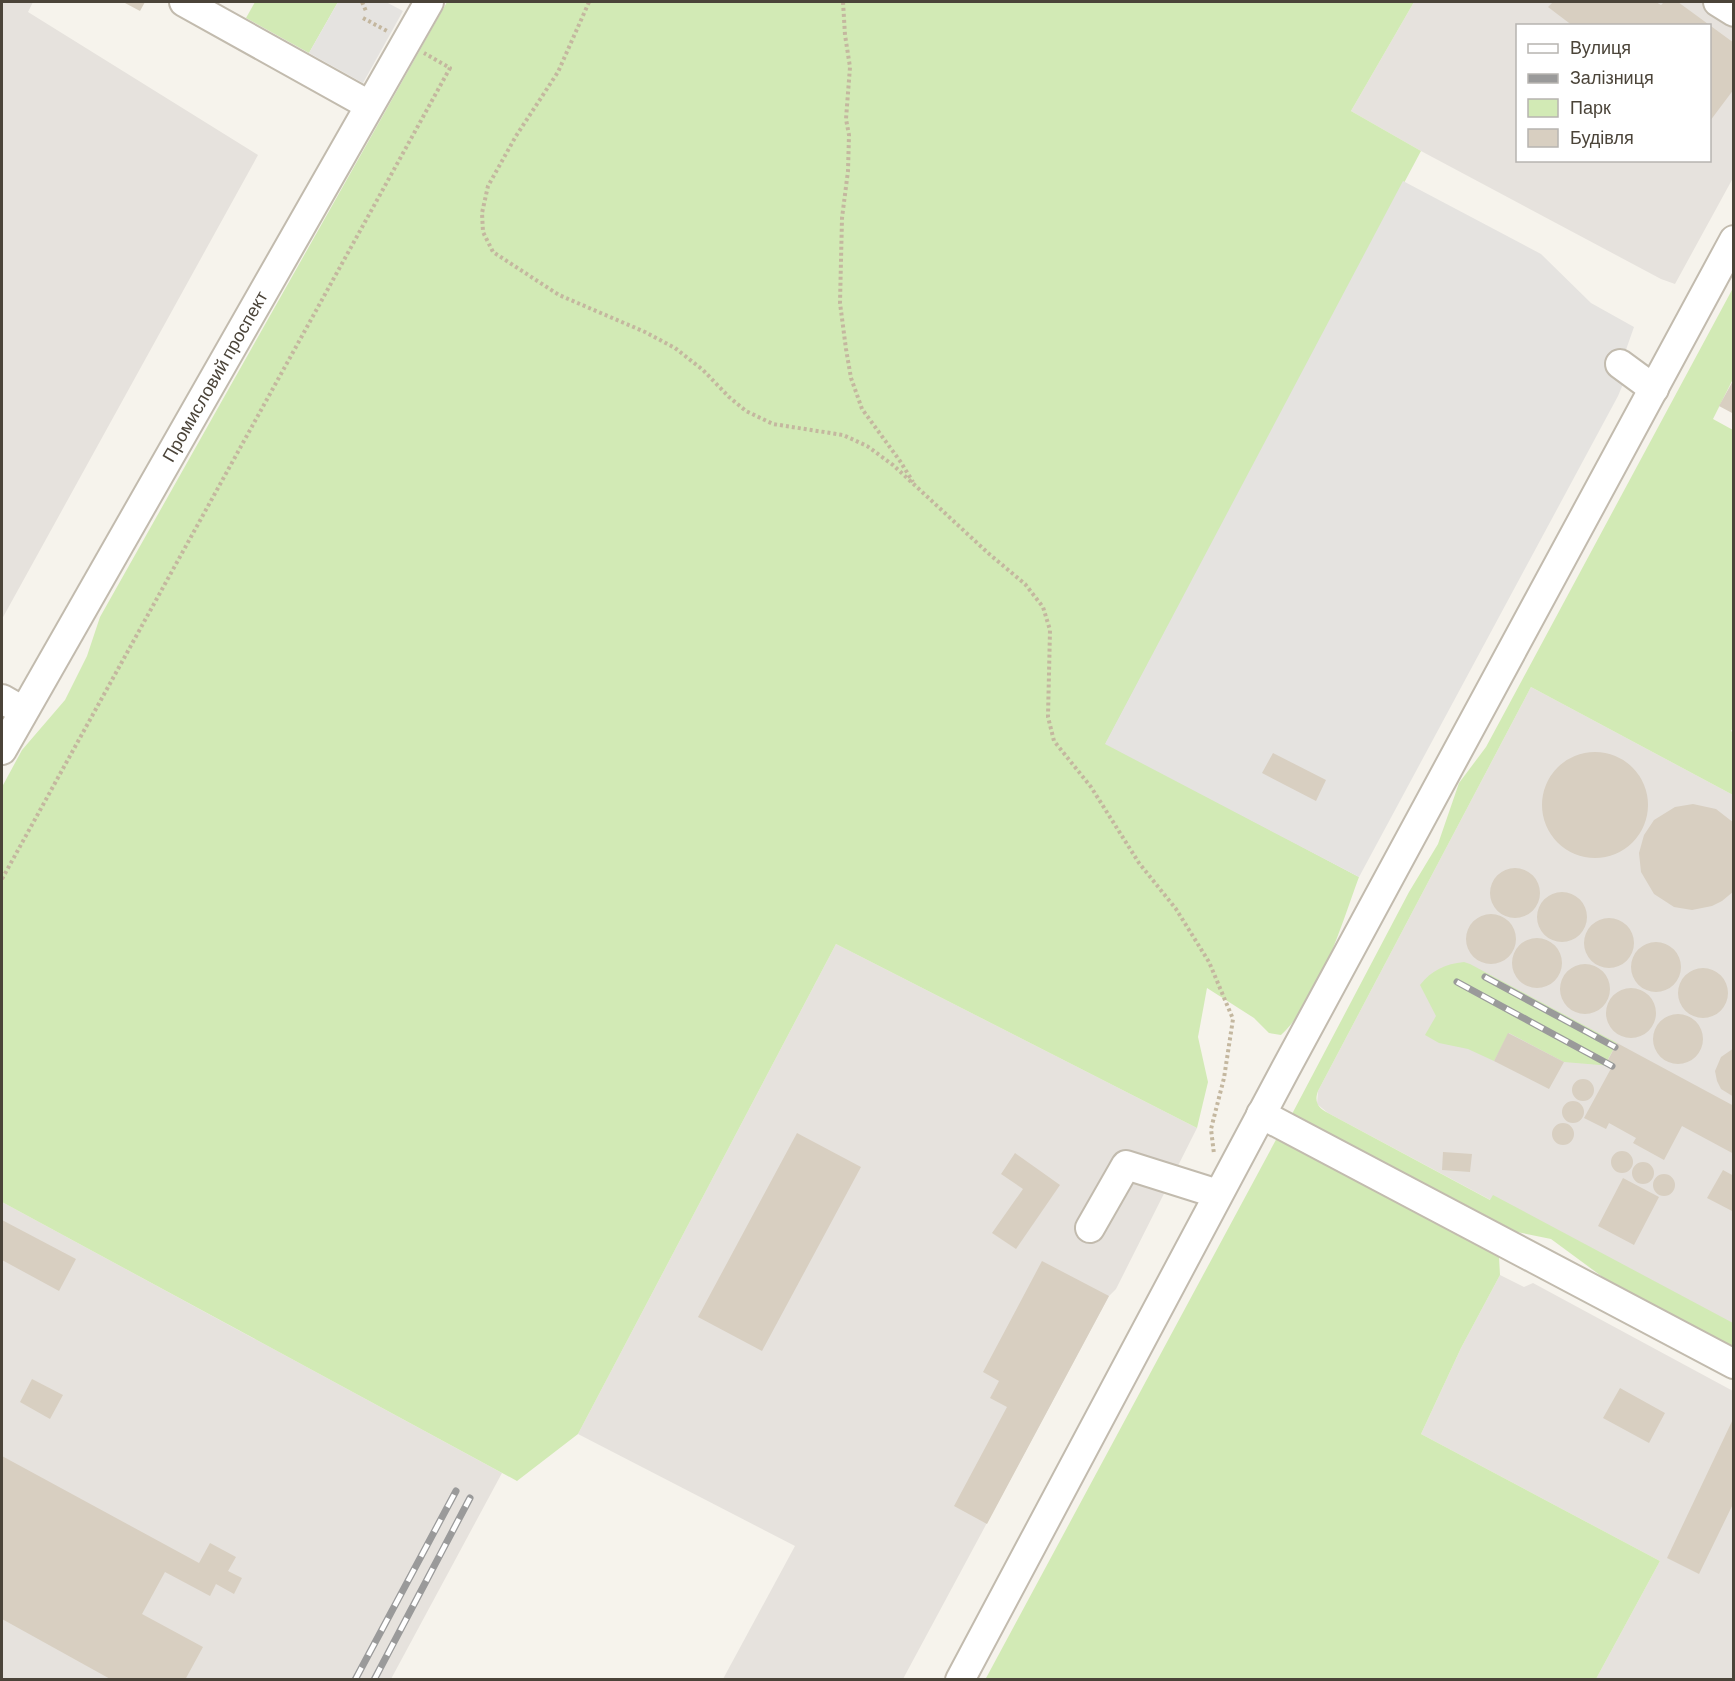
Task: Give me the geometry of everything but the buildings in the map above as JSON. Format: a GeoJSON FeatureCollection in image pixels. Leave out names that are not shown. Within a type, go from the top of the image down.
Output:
{"type":"FeatureCollection","features":[{"type":"Feature","properties":{"kind":"street"},"geometry":{"type":"LineString","coordinates":[[184,2],[369,105]]}},
{"type":"Feature","properties":{"kind":"street","name":"Промисловий проспект"},"geometry":{"type":"LineString","coordinates":[[2,750],[12,705],[429,2]]}},
{"type":"Feature","properties":{"kind":"street"},"geometry":{"type":"LineString","coordinates":[[1718,2],[1734,12]]}},
{"type":"Feature","properties":{"kind":"street"},"geometry":{"type":"LineString","coordinates":[[960,1680],[1261,1114],[1734,240]]}},
{"type":"Feature","properties":{"kind":"street"},"geometry":{"type":"LineString","coordinates":[[1620,364],[1654,389]]}},
{"type":"Feature","properties":{"kind":"street"},"geometry":{"type":"LineString","coordinates":[[1261,1114],[1734,1364]]}},
{"type":"Feature","properties":{"kind":"street"},"geometry":{"type":"LineString","coordinates":[[1090,1228],[1126,1165],[1218,1194]]}},
{"type":"Feature","properties":{"kind":"path"},"geometry":{"type":"LineString","coordinates":[[362,2],[366,11]]}},
{"type":"Feature","properties":{"kind":"path"},"geometry":{"type":"LineString","coordinates":[[589,2],[558,72],[510,145],[488,186],[482,213],[483,232],[493,252],[559,295],[645,332],[675,348],[703,370],[746,411],[773,424],[843,435],[867,446],[915,485],[1025,584],[1043,607],[1050,630],[1048,717],[1054,741],[1090,787],[1139,863],[1176,909],[1209,962],[1233,1019],[1224,1078],[1211,1129],[1218,1194]]}},
{"type":"Feature","properties":{"kind":"path"},"geometry":{"type":"LineString","coordinates":[[843,2],[850,67],[846,119],[849,135],[848,171],[842,218],[840,303],[846,349],[851,378],[862,409],[900,460],[915,485]]}},
{"type":"Feature","properties":{"kind":"path"},"geometry":{"type":"LineString","coordinates":[[2,879],[450,69],[405,42]]}},
{"type":"Feature","properties":{"kind":"shaded area"},"geometry":{"type":"Polygon","coordinates":[[[2,2],[33,2],[28,12],[258,155],[2,619],[2,2]]]}},
{"type":"Feature","properties":{"kind":"shaded area"},"geometry":{"type":"Polygon","coordinates":[[[338,2],[386,2],[403,11],[363,83],[309,53],[338,2]]]}},
{"type":"Feature","properties":{"kind":"shaded area"},"geometry":{"type":"Polygon","coordinates":[[[1414,2],[1733,2],[1733,178],[1675,284],[1661,279],[1421,151],[1351,111],[1414,2]]]}},
{"type":"Feature","properties":{"kind":"shaded area"},"geometry":{"type":"Polygon","coordinates":[[[1403,181],[1541,254],[1591,303],[1634,327],[1621,364],[1626,377],[1618,396],[1359,877],[1105,744],[1403,181]]]}},
{"type":"Feature","properties":{"kind":"shaded area"},"geometry":{"type":"Polygon","coordinates":[[[1531,687],[1733,795],[1733,1330],[1328,1113],[1317,1104],[1318,1091],[1531,687]]]}},
{"type":"Feature","properties":{"kind":"shaded area"},"geometry":{"type":"Polygon","coordinates":[[[836,944],[1197,1128],[1116,1289],[1109,1296],[903,1679],[723,1679],[795,1546],[578,1434],[836,944]]]}},
{"type":"Feature","properties":{"kind":"shaded area"},"geometry":{"type":"Polygon","coordinates":[[[2,1202],[502,1473],[391,1679],[2,1679],[2,1202]]]}},
{"type":"Feature","properties":{"kind":"shaded area"},"geometry":{"type":"Polygon","coordinates":[[[1500,1275],[1524,1287],[1533,1283],[1733,1391],[1733,1679],[1596,1679],[1660,1561],[1421,1434],[1461,1348],[1500,1275]]]}},
{"type":"Feature","properties":{"kind":"green space"},"geometry":{"type":"Polygon","coordinates":[[[255,2],[338,2],[309,53],[246,18],[255,2]]]}},
{"type":"Feature","properties":{"kind":"green space"},"geometry":{"type":"Polygon","coordinates":[[[447,2],[1414,2],[1351,111],[1421,151],[1106,743],[1359,877],[1337,939],[1307,1002],[1281,1035],[1269,1033],[1254,1018],[1207,988],[1198,1037],[1208,1082],[1197,1128],[836,944],[578,1434],[517,1481],[2,1202],[2,787],[22,750],[65,700],[87,656],[100,617],[447,2]]]}},
{"type":"Feature","properties":{"kind":"green space"},"geometry":{"type":"Polygon","coordinates":[[[1733,288],[1733,379],[1713,419],[1733,430],[1734,726],[1731,731],[1734,733],[1733,795],[1531,687],[1316,1098],[1319,1107],[1328,1113],[1490,1200],[1493,1195],[1733,1323],[1733,1351],[1627,1295],[1551,1239],[1517,1232],[1292,1114],[1409,892],[1438,844],[1459,783],[1486,747],[1733,288]]]}},
{"type":"Feature","properties":{"kind":"green space"},"geometry":{"type":"Polygon","coordinates":[[[1464,962],[1617,1043],[1608,1059],[1614,1063],[1612,1066],[1564,1062],[1509,1033],[1494,1061],[1468,1049],[1439,1043],[1425,1035],[1436,1016],[1420,985],[1429,975],[1439,969],[1464,962]]]}},
{"type":"Feature","properties":{"kind":"green space"},"geometry":{"type":"Polygon","coordinates":[[[1278,1136],[1499,1257],[1500,1275],[1461,1348],[1421,1434],[1660,1561],[1596,1679],[985,1680],[1278,1136]]]}},
{"type":"Feature","properties":{"kind":"railway"},"geometry":{"type":"LineString","coordinates":[[1485,977],[1615,1047]]}},
{"type":"Feature","properties":{"kind":"railway"},"geometry":{"type":"LineString","coordinates":[[1457,982],[1612,1066]]}},
{"type":"Feature","properties":{"kind":"railway"},"geometry":{"type":"LineString","coordinates":[[355,1680],[456,1491]]}},
{"type":"Feature","properties":{"kind":"railway"},"geometry":{"type":"LineString","coordinates":[[374,1680],[470,1498]]}}]}
